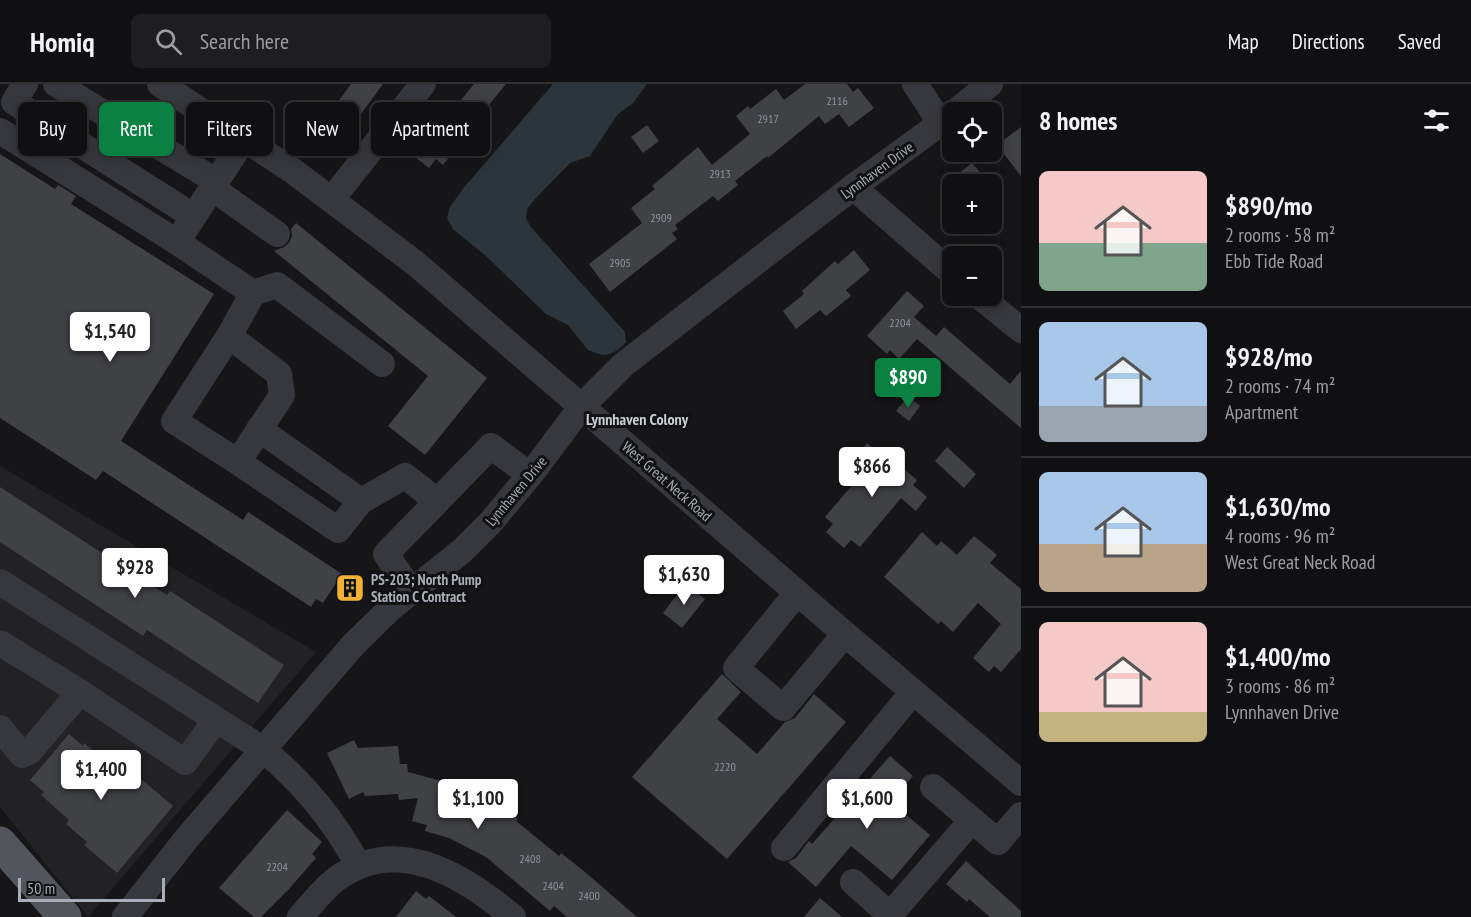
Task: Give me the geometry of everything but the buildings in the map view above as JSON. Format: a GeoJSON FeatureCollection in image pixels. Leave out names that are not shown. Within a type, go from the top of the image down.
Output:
{"type":"FeatureCollection","features":[{"type":"Feature","properties":{"kind":"main road"},"geometry":{"type":"LineString","coordinates":[[0,843],[64,917]]}},
{"type":"Feature","properties":{"kind":"street"},"geometry":{"type":"LineString","coordinates":[[56,84],[214,185],[277,234]]}},
{"type":"Feature","properties":{"kind":"street","name":"West Great Neck Road"},"geometry":{"type":"LineString","coordinates":[[160,84],[197,95]]}},
{"type":"Feature","properties":{"kind":"street"},"geometry":{"type":"LineString","coordinates":[[332,199],[423,84]]}},
{"type":"Feature","properties":{"kind":"street"},"geometry":{"type":"LineString","coordinates":[[915,84],[942,109]]}},
{"type":"Feature","properties":{"kind":"street","name":"Lynnhaven Drive"},"geometry":{"type":"LineString","coordinates":[[968,102],[990,84]]}},
{"type":"Feature","properties":{"kind":"street"},"geometry":{"type":"LineString","coordinates":[[0,126],[20,93],[193,216]]}},
{"type":"Feature","properties":{"kind":"street","name":"Lynnhaven Drive"},"geometry":{"type":"LineString","coordinates":[[126,917],[187,838],[354,644],[392,607],[463,550],[491,522],[582,406],[623,365],[853,187],[942,123]]}},
{"type":"Feature","properties":{"kind":"street"},"geometry":{"type":"LineString","coordinates":[[0,131],[177,242],[253,293]]}},
{"type":"Feature","properties":{"kind":"street"},"geometry":{"type":"LineString","coordinates":[[177,242],[233,156]]}},
{"type":"Feature","properties":{"kind":"street","name":"West Great Neck Road"},"geometry":{"type":"LineString","coordinates":[[269,156],[332,199],[415,263],[1021,783]]}},
{"type":"Feature","properties":{"kind":"street"},"geometry":{"type":"LineString","coordinates":[[853,187],[942,264]]}},
{"type":"Feature","properties":{"kind":"street"},"geometry":{"type":"LineString","coordinates":[[382,364],[277,285],[253,293],[229,336],[174,422],[338,530],[361,501],[405,476],[437,501]]}},
{"type":"Feature","properties":{"kind":"street"},"geometry":{"type":"LineString","coordinates":[[991,306],[1021,330]]}},
{"type":"Feature","properties":{"kind":"street"},"geometry":{"type":"LineString","coordinates":[[229,336],[279,374],[282,396],[238,462]]}},
{"type":"Feature","properties":{"kind":"street"},"geometry":{"type":"LineString","coordinates":[[259,429],[361,501]]}},
{"type":"Feature","properties":{"kind":"street"},"geometry":{"type":"LineString","coordinates":[[411,591],[386,554],[491,446],[530,475]]}},
{"type":"Feature","properties":{"kind":"street"},"geometry":{"type":"LineString","coordinates":[[0,582],[264,750],[292,774],[319,803],[359,866]]}},
{"type":"Feature","properties":{"kind":"street"},"geometry":{"type":"LineString","coordinates":[[797,593],[736,668],[783,708],[845,634]]}},
{"type":"Feature","properties":{"kind":"street"},"geometry":{"type":"LineString","coordinates":[[0,643],[80,692],[185,762],[216,720]]}},
{"type":"Feature","properties":{"kind":"street"},"geometry":{"type":"LineString","coordinates":[[0,728],[22,755],[30,751],[80,692]]}},
{"type":"Feature","properties":{"kind":"street"},"geometry":{"type":"LineString","coordinates":[[783,848],[914,692]]}},
{"type":"Feature","properties":{"kind":"street"},"geometry":{"type":"LineString","coordinates":[[933,787],[998,842],[1021,815]]}},
{"type":"Feature","properties":{"kind":"street"},"geometry":{"type":"LineString","coordinates":[[853,882],[891,916],[972,820]]}},
{"type":"Feature","properties":{"kind":"street"},"geometry":{"type":"LineString","coordinates":[[300,917],[334,881],[359,866],[395,859],[417,861],[438,867],[472,886],[513,917]]}},
{"type":"Feature","properties":{"kind":"shaded area"},"geometry":{"type":"Polygon","coordinates":[[[553,84],[647,84],[633,103],[618,114],[590,156],[570,163],[527,209],[526,218],[530,226],[625,332],[626,342],[610,354],[602,355],[588,350],[568,325],[546,314],[487,257],[453,229],[447,218],[450,207],[462,190],[553,84]]]}},
{"type":"Feature","properties":{"kind":"shaded area"},"geometry":{"type":"Polygon","coordinates":[[[0,466],[316,652],[88,917],[0,807],[0,466]]]}},
{"type":"Feature","properties":{"kind":"place","name":"PS-203; North Pump Station C Contract"},"geometry":{"type":"Point","coordinates":[350,588]}},
{"type":"Feature","properties":{"kind":"district","name":"Lynnhaven Colony"},"geometry":{"type":"Point","coordinates":[637,419]}}]}
